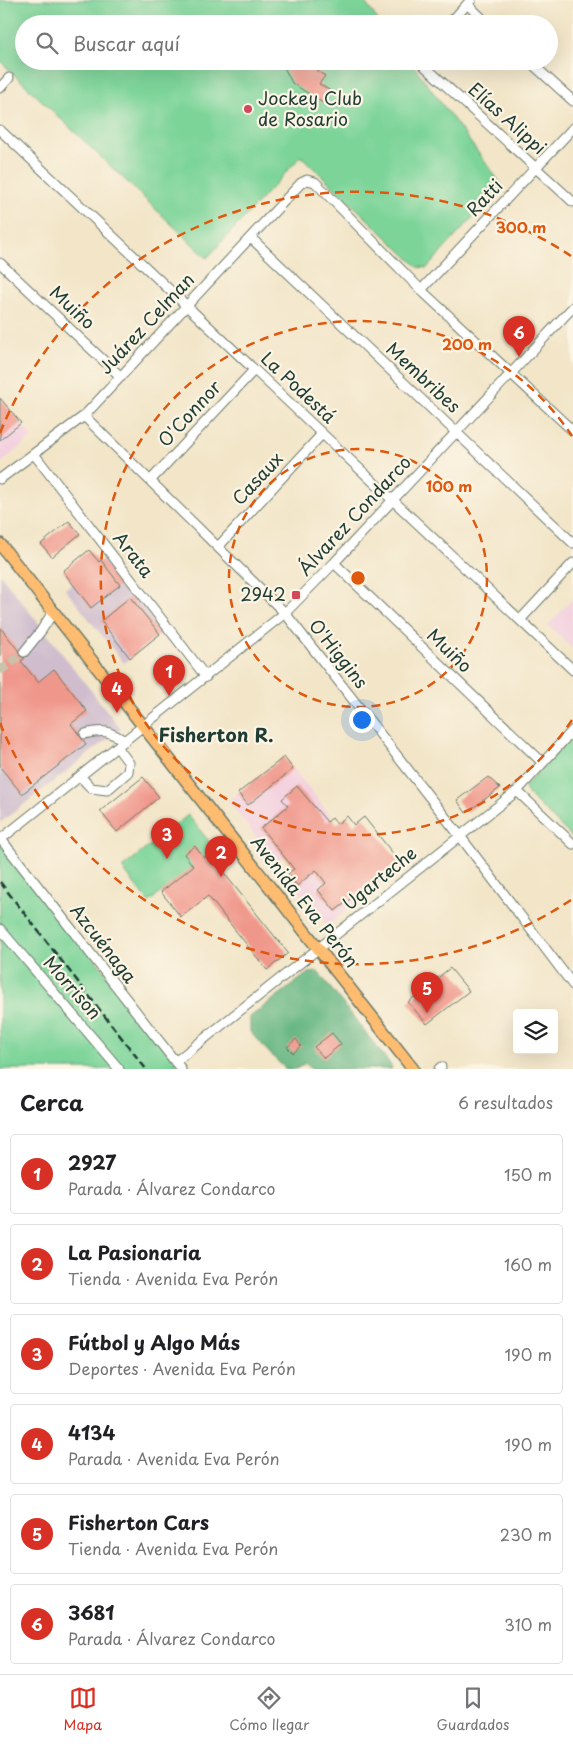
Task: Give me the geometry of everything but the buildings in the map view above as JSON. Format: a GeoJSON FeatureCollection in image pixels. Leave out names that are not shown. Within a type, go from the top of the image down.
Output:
{"type":"FeatureCollection","features":[{"type":"Feature","properties":{"kind":"main road","name":"Avenida Eva Perón"},"geometry":{"type":"LineString","coordinates":[[0,544],[413,1069]]}},
{"type":"Feature","properties":{"kind":"street"},"geometry":{"type":"LineString","coordinates":[[457,15],[469,2],[480,15]]}},
{"type":"Feature","properties":{"kind":"street","name":"Elías Alippi"},"geometry":{"type":"LineString","coordinates":[[429,70],[573,202]]}},
{"type":"Feature","properties":{"kind":"street"},"geometry":{"type":"LineString","coordinates":[[539,70],[573,101]]}},
{"type":"Feature","properties":{"kind":"street"},"geometry":{"type":"LineString","coordinates":[[0,88],[9,78]]}},
{"type":"Feature","properties":{"kind":"street","name":"Ratti"},"geometry":{"type":"LineString","coordinates":[[421,290],[573,128]]}},
{"type":"Feature","properties":{"kind":"street","name":"La Podestá"},"geometry":{"type":"LineString","coordinates":[[0,130],[573,670]]}},
{"type":"Feature","properties":{"kind":"street","name":"Juárez Celman"},"geometry":{"type":"LineString","coordinates":[[0,479],[84,416],[301,183],[308,180],[315,182],[421,290]]}},
{"type":"Feature","properties":{"kind":"street","name":"Membribes"},"geometry":{"type":"LineString","coordinates":[[250,238],[573,543]]}},
{"type":"Feature","properties":{"kind":"street","name":"Muiño"},"geometry":{"type":"LineString","coordinates":[[0,263],[121,377]]}},
{"type":"Feature","properties":{"kind":"street"},"geometry":{"type":"LineString","coordinates":[[421,290],[573,432]]}},
{"type":"Feature","properties":{"kind":"street","name":"Álvarez Condarco"},"geometry":{"type":"LineString","coordinates":[[0,838],[285,613],[334,564],[511,373],[572,311]]}},
{"type":"Feature","properties":{"kind":"street","name":"O'Connor"},"geometry":{"type":"LineString","coordinates":[[150,481],[254,370]]}},
{"type":"Feature","properties":{"kind":"street","name":"O'Higgins"},"geometry":{"type":"LineString","coordinates":[[84,416],[285,613],[460,836],[573,985]]}},
{"type":"Feature","properties":{"kind":"street","name":"Casaux"},"geometry":{"type":"LineString","coordinates":[[218,547],[322,434]]}},
{"type":"Feature","properties":{"kind":"street","name":"Arata"},"geometry":{"type":"LineString","coordinates":[[34,454],[206,676]]}},
{"type":"Feature","properties":{"kind":"street"},"geometry":{"type":"LineString","coordinates":[[520,620],[573,563]]}},
{"type":"Feature","properties":{"kind":"street","name":"Muiño"},"geometry":{"type":"LineString","coordinates":[[334,564],[543,763]]}},
{"type":"Feature","properties":{"kind":"street"},"geometry":{"type":"LineString","coordinates":[[24,652],[41,632],[54,612]]}},
{"type":"Feature","properties":{"kind":"street","name":"Ugarteche"},"geometry":{"type":"LineString","coordinates":[[178,1065],[319,949],[517,791],[573,730]]}},
{"type":"Feature","properties":{"kind":"street"},"geometry":{"type":"LineString","coordinates":[[85,734],[96,731],[109,731],[125,741]]}},
{"type":"Feature","properties":{"kind":"street"},"geometry":{"type":"LineString","coordinates":[[80,776],[92,788],[107,790],[128,772],[129,763],[117,747]]}},
{"type":"Feature","properties":{"kind":"street"},"geometry":{"type":"LineString","coordinates":[[517,791],[573,844]]}},
{"type":"Feature","properties":{"kind":"street","name":"Azcuénaga"},"geometry":{"type":"LineString","coordinates":[[0,838],[178,1065]]}},
{"type":"Feature","properties":{"kind":"street","name":"Morrison"},"geometry":{"type":"LineString","coordinates":[[0,929],[119,1069]]}},
{"type":"Feature","properties":{"kind":"shaded area"},"geometry":{"type":"Polygon","coordinates":[[[0,398],[32,437],[0,464],[0,398]]]}},
{"type":"Feature","properties":{"kind":"shaded area"},"geometry":{"type":"Polygon","coordinates":[[[104,558],[163,632],[124,663],[65,589],[104,558]]]}},
{"type":"Feature","properties":{"kind":"shaded area"},"geometry":{"type":"Polygon","coordinates":[[[0,574],[121,729],[1,822],[0,820],[0,574]]]}},
{"type":"Feature","properties":{"kind":"shaded area"},"geometry":{"type":"Polygon","coordinates":[[[573,599],[573,649],[548,625],[573,599]]]}},
{"type":"Feature","properties":{"kind":"shaded area"},"geometry":{"type":"Polygon","coordinates":[[[284,757],[332,818],[276,862],[228,801],[284,757]]]}},
{"type":"Feature","properties":{"kind":"shaded area"},"geometry":{"type":"Polygon","coordinates":[[[347,816],[354,825],[364,817],[399,861],[387,871],[391,876],[327,926],[286,875],[342,831],[337,824],[347,816]]]}},
{"type":"Feature","properties":{"kind":"green space","name":"Jockey Club de Rosario"},"geometry":{"type":"Polygon","coordinates":[[[0,0],[363,0],[374,15],[15,15],[15,70],[417,70],[502,185],[427,268],[418,267],[301,156],[207,258],[0,61],[0,0]]]}},
{"type":"Feature","properties":{"kind":"green space"},"geometry":{"type":"Polygon","coordinates":[[[573,736],[573,838],[529,795],[525,786],[573,736]]]}},
{"type":"Feature","properties":{"kind":"green space"},"geometry":{"type":"Polygon","coordinates":[[[188,815],[215,849],[149,902],[122,868],[188,815]]]}},
{"type":"Feature","properties":{"kind":"green space"},"geometry":{"type":"Polygon","coordinates":[[[0,838],[181,1069],[0,1069],[0,838]]]}},
{"type":"Feature","properties":{"kind":"green space"},"geometry":{"type":"Polygon","coordinates":[[[318,972],[392,1069],[311,1069],[305,1063],[296,1069],[286,1069],[250,1032],[250,1017],[308,973],[318,972]]]}},
{"type":"Feature","properties":{"kind":"tunnel"},"geometry":{"type":"LineString","coordinates":[[0,671],[24,652]]}},
{"type":"Feature","properties":{"kind":"railway"},"geometry":{"type":"LineString","coordinates":[[0,882],[146,1069]]}},
{"type":"Feature","properties":{"kind":"place","name":"Jockey Club de Rosario"},"geometry":{"type":"Point","coordinates":[248,109]}},
{"type":"Feature","properties":{"kind":"place","name":"3681"},"geometry":{"type":"Point","coordinates":[519,357]}},
{"type":"Feature","properties":{"kind":"place","name":"2942"},"geometry":{"type":"Point","coordinates":[296,595]}},
{"type":"Feature","properties":{"kind":"place","name":"2927"},"geometry":{"type":"Point","coordinates":[169,696]}},
{"type":"Feature","properties":{"kind":"place","name":"4134"},"geometry":{"type":"Point","coordinates":[117,713]}},
{"type":"Feature","properties":{"kind":"place","name":"Fútbol y Algo Más"},"geometry":{"type":"Point","coordinates":[167,859]}},
{"type":"Feature","properties":{"kind":"place","name":"La Pasionaria"},"geometry":{"type":"Point","coordinates":[221,877]}},
{"type":"Feature","properties":{"kind":"place","name":"Fisherton Cars"},"geometry":{"type":"Point","coordinates":[427,1013]}},
{"type":"Feature","properties":{"kind":"district","name":"Fisherton R."},"geometry":{"type":"Point","coordinates":[216,735]}}]}
